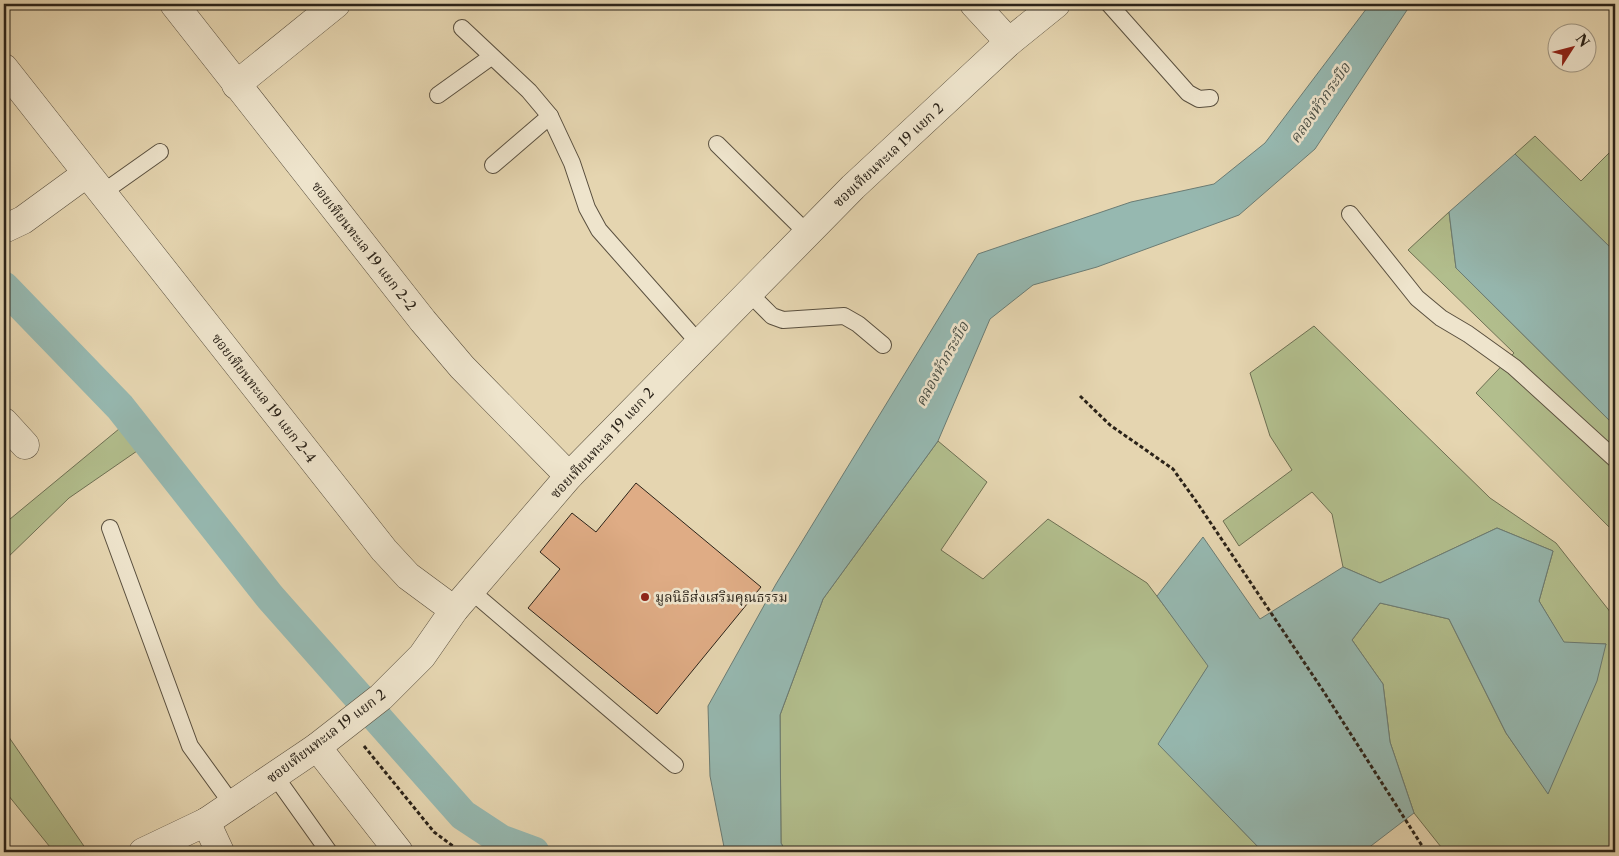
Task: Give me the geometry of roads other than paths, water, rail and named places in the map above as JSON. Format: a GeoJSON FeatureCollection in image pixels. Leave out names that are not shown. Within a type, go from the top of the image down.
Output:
{"type":"FeatureCollection","features":[{"type":"Feature","properties":{"kind":"street","name":"ซอยเทียนทะเล 19 แยก 2-2"},"geometry":{"type":"LineString","coordinates":[[174,4],[423,321],[468,374],[569,476]]}},
{"type":"Feature","properties":{"kind":"street"},"geometry":{"type":"LineString","coordinates":[[236,85],[336,4]]}},
{"type":"Feature","properties":{"kind":"street"},"geometry":{"type":"LineString","coordinates":[[974,4],[1009,42]]}},
{"type":"Feature","properties":{"kind":"street","name":"ซอยเทียนทะเล 19 แยก 2"},"geometry":{"type":"LineString","coordinates":[[143,852],[206,822],[317,747],[381,697],[422,656],[462,601],[569,476],[698,342],[853,187],[1009,42],[1056,4]]}},
{"type":"Feature","properties":{"kind":"street","name":"ซอยเทียนทะเล 19 แยก 2-4"},"geometry":{"type":"LineString","coordinates":[[4,68],[384,550],[408,576],[462,601]]}},
{"type":"Feature","properties":{"kind":"street"},"geometry":{"type":"LineString","coordinates":[[4,229],[94,183]]}},
{"type":"Feature","properties":{"kind":"street"},"geometry":{"type":"LineString","coordinates":[[4,422],[25,445]]}},
{"type":"Feature","properties":{"kind":"street"},"geometry":{"type":"LineString","coordinates":[[317,747],[399,852]]}},
{"type":"Feature","properties":{"kind":"street"},"geometry":{"type":"LineString","coordinates":[[206,822],[220,852]]}},
{"type":"Feature","properties":{"kind":"lane"},"geometry":{"type":"LineString","coordinates":[[1109,4],[1188,93],[1199,98],[1210,98]]}},
{"type":"Feature","properties":{"kind":"lane"},"geometry":{"type":"LineString","coordinates":[[462,28],[529,91],[550,116],[572,163],[587,208],[599,230],[698,342]]}},
{"type":"Feature","properties":{"kind":"lane"},"geometry":{"type":"LineString","coordinates":[[438,95],[491,56]]}},
{"type":"Feature","properties":{"kind":"lane"},"geometry":{"type":"LineString","coordinates":[[493,165],[550,116]]}},
{"type":"Feature","properties":{"kind":"lane"},"geometry":{"type":"LineString","coordinates":[[716,144],[807,233]]}},
{"type":"Feature","properties":{"kind":"lane"},"geometry":{"type":"LineString","coordinates":[[94,183],[160,152]]}},
{"type":"Feature","properties":{"kind":"lane"},"geometry":{"type":"LineString","coordinates":[[1350,214],[1417,298],[1441,318],[1468,334],[1514,367],[1615,458]]}},
{"type":"Feature","properties":{"kind":"lane"},"geometry":{"type":"LineString","coordinates":[[748,292],[772,316],[783,320],[844,316],[858,324],[883,345]]}},
{"type":"Feature","properties":{"kind":"lane"},"geometry":{"type":"LineString","coordinates":[[110,528],[190,746],[232,804]]}},
{"type":"Feature","properties":{"kind":"lane"},"geometry":{"type":"LineString","coordinates":[[462,601],[675,765]]}},
{"type":"Feature","properties":{"kind":"lane"},"geometry":{"type":"LineString","coordinates":[[275,776],[329,852]]}},
{"type":"Feature","properties":{"kind":"water","name":"คลองหัวกระบือ"},"geometry":{"type":"Polygon","coordinates":[[[1370,4],[1411,4],[1315,149],[1239,215],[1097,267],[1033,285],[990,319],[938,441],[823,599],[780,715],[781,843],[786,852],[725,852],[710,776],[708,706],[776,584],[978,254],[1131,202],[1214,184],[1265,143],[1370,4]]]}},
{"type":"Feature","properties":{"kind":"water"},"geometry":{"type":"Polygon","coordinates":[[[1515,154],[1615,252],[1615,426],[1456,268],[1449,212],[1515,154]]]}},
{"type":"Feature","properties":{"kind":"water"},"geometry":{"type":"Polygon","coordinates":[[[1497,528],[1553,551],[1539,601],[1564,642],[1606,644],[1597,681],[1548,794],[1506,733],[1449,619],[1380,603],[1352,640],[1383,684],[1390,742],[1414,813],[1363,852],[1263,852],[1158,744],[1208,666],[1157,596],[1203,537],[1260,619],[1343,567],[1380,583],[1497,528]]]}},
{"type":"Feature","properties":{"kind":"waterway"},"geometry":{"type":"LineString","coordinates":[[4,287],[120,407],[270,597],[463,815],[501,840],[534,852]]}},
{"type":"Feature","properties":{"kind":"place","name":"มูลนิธิส่งเสริมคุณธรรม"},"geometry":{"type":"Point","coordinates":[645,597]}}]}
